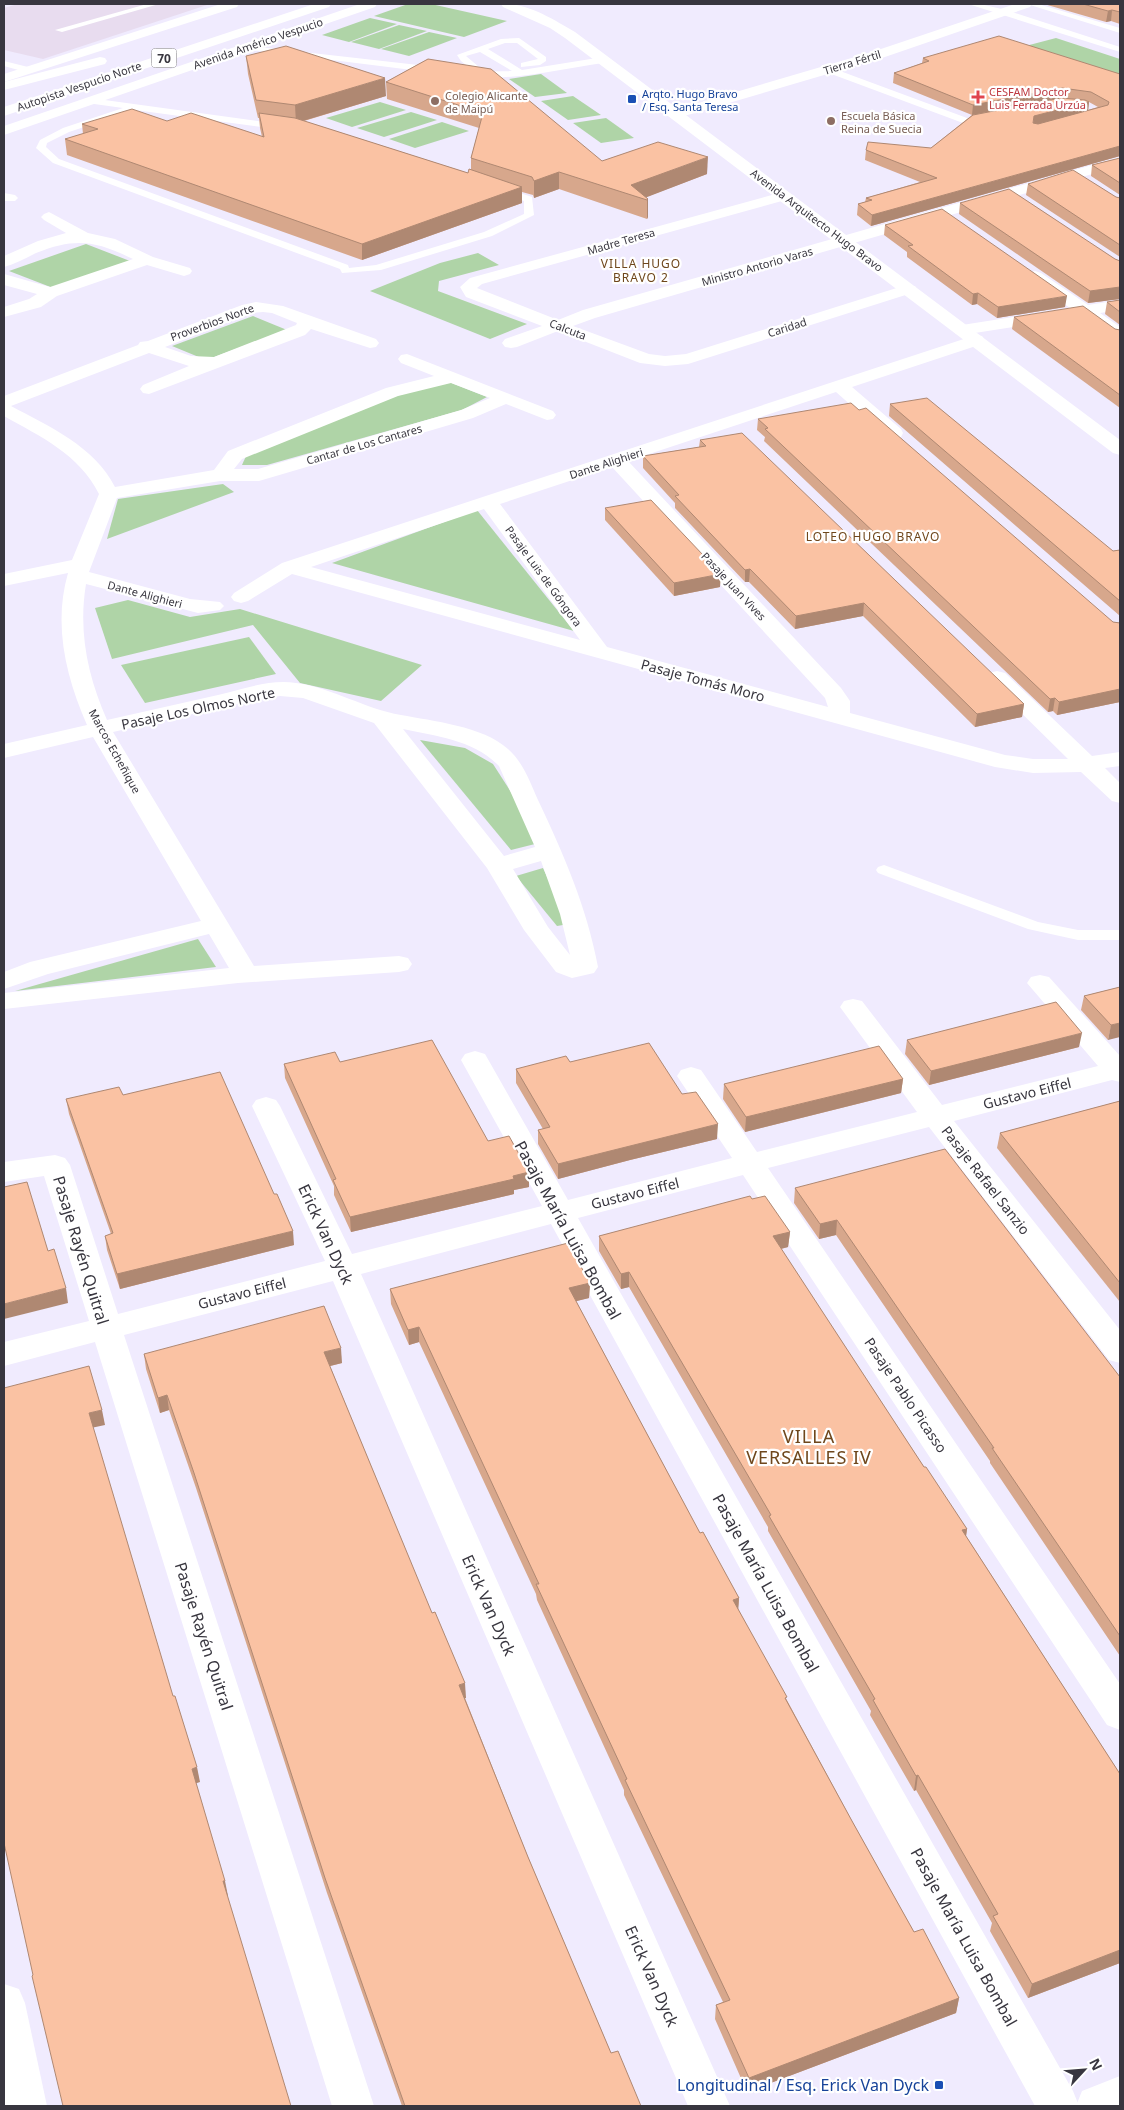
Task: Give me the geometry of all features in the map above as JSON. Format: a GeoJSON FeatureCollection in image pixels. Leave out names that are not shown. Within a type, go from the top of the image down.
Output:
{"type":"FeatureCollection","features":[{"type":"Feature","properties":{"kind":"main road","name":"Autopista Vespucio Norte"},"geometry":{"type":"LineString","coordinates":[[4,112],[325,4]]}},
{"type":"Feature","properties":{"kind":"main road","name":"Avenida Américo Vespucio"},"geometry":{"type":"LineString","coordinates":[[4,131],[371,4]]}},
{"type":"Feature","properties":{"kind":"main road","name":"Avenida Arquitecto Hugo Bravo"},"geometry":{"type":"LineString","coordinates":[[507,4],[554,25],[676,114],[1120,449]]}},
{"type":"Feature","properties":{"kind":"main road","name":"Tierra Fértil"},"geometry":{"type":"LineString","coordinates":[[676,114],[829,70],[1026,4]]}},
{"type":"Feature","properties":{"kind":"main road"},"geometry":{"type":"LineString","coordinates":[[210,25],[235,10]]}},
{"type":"Feature","properties":{"kind":"main road"},"geometry":{"type":"LineString","coordinates":[[4,78],[235,10]]}},
{"type":"Feature","properties":{"kind":"main road","name":"Autopista Vespucio Norte"},"geometry":{"type":"LineString","coordinates":[[4,86],[105,60],[4,94]]}},
{"type":"Feature","properties":{"kind":"main road"},"geometry":{"type":"LineString","coordinates":[[4,127],[60,111]]}},
{"type":"Feature","properties":{"kind":"main road","name":"Ministro Antorio Varas"},"geometry":{"type":"LineString","coordinates":[[511,343],[557,325],[1120,161]]}},
{"type":"Feature","properties":{"kind":"main road"},"geometry":{"type":"LineString","coordinates":[[1074,174],[1089,184]]}},
{"type":"Feature","properties":{"kind":"main road"},"geometry":{"type":"LineString","coordinates":[[1010,193],[1026,203]]}},
{"type":"Feature","properties":{"kind":"main road","name":"Madre Teresa"},"geometry":{"type":"LineString","coordinates":[[472,293],[468,287],[476,281],[784,196]]}},
{"type":"Feature","properties":{"kind":"main road"},"geometry":{"type":"LineString","coordinates":[[943,212],[958,222]]}},
{"type":"Feature","properties":{"kind":"main road"},"geometry":{"type":"LineString","coordinates":[[49,217],[84,236],[116,245],[147,260],[184,271]]}},
{"type":"Feature","properties":{"kind":"main road"},"geometry":{"type":"LineString","coordinates":[[4,262],[32,249],[84,236]]}},
{"type":"Feature","properties":{"kind":"main road"},"geometry":{"type":"LineString","coordinates":[[4,312],[35,303],[52,292],[147,260]]}},
{"type":"Feature","properties":{"kind":"main road"},"geometry":{"type":"LineString","coordinates":[[1021,266],[1120,335]]}},
{"type":"Feature","properties":{"kind":"main road"},"geometry":{"type":"LineString","coordinates":[[4,279],[20,285],[52,292]]}},
{"type":"Feature","properties":{"kind":"main road","name":"Caridad"},"geometry":{"type":"LineString","coordinates":[[665,362],[688,359],[908,289]]}},
{"type":"Feature","properties":{"kind":"main road","name":"Calcuta"},"geometry":{"type":"LineString","coordinates":[[472,293],[646,359],[665,362]]}},
{"type":"Feature","properties":{"kind":"main road","name":"Dante Alighieri"},"geometry":{"type":"LineString","coordinates":[[241,597],[290,567],[616,460],[738,429],[969,335],[1120,305]]}},
{"type":"Feature","properties":{"kind":"main road","name":"Proverbios Norte"},"geometry":{"type":"LineString","coordinates":[[4,402],[146,346],[260,306],[270,306],[370,343]]}},
{"type":"Feature","properties":{"kind":"main road","name":"Proverbios Norte"},"geometry":{"type":"LineString","coordinates":[[149,389],[299,331],[304,327],[306,320]]}},
{"type":"Feature","properties":{"kind":"main road","name":"Proverbios Norte"},"geometry":{"type":"LineString","coordinates":[[146,346],[189,361],[216,362]]}},
{"type":"Feature","properties":{"kind":"main road"},"geometry":{"type":"LineString","coordinates":[[407,359],[547,415]]}},
{"type":"Feature","properties":{"kind":"main road"},"geometry":{"type":"LineString","coordinates":[[220,475],[235,456],[392,392],[452,377]]}},
{"type":"Feature","properties":{"kind":"main road"},"geometry":{"type":"LineString","coordinates":[[840,386],[906,444]]}},
{"type":"Feature","properties":{"kind":"main road","name":"Cantar de Los Cantares"},"geometry":{"type":"LineString","coordinates":[[109,494],[220,475],[259,475],[467,414],[506,398]]}},
{"type":"Feature","properties":{"kind":"main road"},"geometry":{"type":"LineString","coordinates":[[4,409],[82,456],[98,472],[109,494]]}},
{"type":"Feature","properties":{"kind":"main road","name":"Pasaje Juan Vives"},"geometry":{"type":"LineString","coordinates":[[616,460],[833,693],[839,702],[840,710],[838,717]]}},
{"type":"Feature","properties":{"kind":"main road","name":"Marcos Echeñique"},"geometry":{"type":"LineString","coordinates":[[109,494],[80,570],[71,621],[76,669],[86,699],[100,729],[215,925],[241,973]]}},
{"type":"Feature","properties":{"kind":"main road","name":"Pasaje Luis de Góngora"},"geometry":{"type":"LineString","coordinates":[[489,502],[599,651]]}},
{"type":"Feature","properties":{"kind":"main road","name":"Pasaje Tomás Moro"},"geometry":{"type":"LineString","coordinates":[[290,567],[1016,765],[1048,768],[1087,765],[1120,759]]}},
{"type":"Feature","properties":{"kind":"main road","name":"Dante Alighieri"},"geometry":{"type":"LineString","coordinates":[[4,580],[80,570],[188,605],[198,607],[214,606]]}},
{"type":"Feature","properties":{"kind":"main road"},"geometry":{"type":"LineString","coordinates":[[980,662],[1120,796]]}},
{"type":"Feature","properties":{"kind":"main road","name":"Pasaje Los Olmos Norte"},"geometry":{"type":"LineString","coordinates":[[4,751],[250,694],[283,689],[298,690],[324,697],[382,718],[468,738],[487,745],[505,757],[549,851],[575,920],[582,945],[585,967],[572,970],[565,966],[537,930],[498,865],[382,718]]}},
{"type":"Feature","properties":{"kind":"main road"},"geometry":{"type":"LineString","coordinates":[[498,865],[549,851]]}},
{"type":"Feature","properties":{"kind":"main road"},"geometry":{"type":"LineString","coordinates":[[4,981],[39,968],[215,925]]}},
{"type":"Feature","properties":{"kind":"main road"},"geometry":{"type":"LineString","coordinates":[[4,1000],[241,973],[399,964]]}},
{"type":"Feature","properties":{"kind":"main road"},"geometry":{"type":"LineString","coordinates":[[1040,983],[1119,1070]]}},
{"type":"Feature","properties":{"kind":"main road","name":"Pasaje Rafael Sanzio"},"geometry":{"type":"LineString","coordinates":[[853,1007],[935,1116],[1120,1352]]}},
{"type":"Feature","properties":{"kind":"main road","name":"Pasaje María Luisa Bombal"},"geometry":{"type":"LineString","coordinates":[[474,1060],[1058,2106]]}},
{"type":"Feature","properties":{"kind":"main road","name":"Gustavo Eiffel"},"geometry":{"type":"LineString","coordinates":[[4,1354],[1119,1070]]}},
{"type":"Feature","properties":{"kind":"main road","name":"Pasaje Pablo Picasso"},"geometry":{"type":"LineString","coordinates":[[691,1076],[1120,1714]]}},
{"type":"Feature","properties":{"kind":"main road","name":"Erick Van Dyck"},"geometry":{"type":"LineString","coordinates":[[266,1106],[343,1268],[709,2106]]}},
{"type":"Feature","properties":{"kind":"main road","name":"Pasaje Rayén Quitral"},"geometry":{"type":"LineString","coordinates":[[4,1172],[55,1165],[353,2106]]}},
{"type":"Feature","properties":{"kind":"main road"},"geometry":{"type":"LineString","coordinates":[[4,2003],[26,2106]]}},
{"type":"Feature","properties":{"kind":"main road"},"geometry":{"type":"LineString","coordinates":[[1097,2106],[1120,2097]]}},
{"type":"Feature","properties":{"kind":"lane"},"geometry":{"type":"LineString","coordinates":[[59,30],[155,4]]}},
{"type":"Feature","properties":{"kind":"lane"},"geometry":{"type":"LineString","coordinates":[[972,4],[1003,12],[1120,50]]}},
{"type":"Feature","properties":{"kind":"lane"},"geometry":{"type":"LineString","coordinates":[[1032,4],[1120,30]]}},
{"type":"Feature","properties":{"kind":"lane"},"geometry":{"type":"LineString","coordinates":[[472,74],[476,69],[461,55],[504,41],[519,40],[543,61],[511,67]]}},
{"type":"Feature","properties":{"kind":"lane"},"geometry":{"type":"LineString","coordinates":[[244,47],[441,71]]}},
{"type":"Feature","properties":{"kind":"lane"},"geometry":{"type":"LineString","coordinates":[[480,48],[521,73]]}},
{"type":"Feature","properties":{"kind":"lane"},"geometry":{"type":"LineString","coordinates":[[461,73],[496,76],[602,60]]}},
{"type":"Feature","properties":{"kind":"lane"},"geometry":{"type":"LineString","coordinates":[[4,64],[29,70]]}},
{"type":"Feature","properties":{"kind":"lane"},"geometry":{"type":"LineString","coordinates":[[829,70],[966,121],[996,116]]}},
{"type":"Feature","properties":{"kind":"lane"},"geometry":{"type":"LineString","coordinates":[[90,101],[295,128]]}},
{"type":"Feature","properties":{"kind":"lane"},"geometry":{"type":"LineString","coordinates":[[135,107],[66,130],[43,142],[41,148],[56,161],[344,267],[346,271],[377,268],[488,234],[529,215],[529,199],[493,187]]}},
{"type":"Feature","properties":{"kind":"lane"},"geometry":{"type":"LineString","coordinates":[[884,870],[1034,926],[1078,935],[1120,935]]}},
{"type":"Feature","properties":{"kind":"shaded area"},"geometry":{"type":"Polygon","coordinates":[[[18,4],[210,4],[43,59],[4,50],[4,8],[18,4]]]}},
{"type":"Feature","properties":{"kind":"green space"},"geometry":{"type":"Polygon","coordinates":[[[408,4],[431,4],[507,21],[464,37],[374,16],[408,4]]]}},
{"type":"Feature","properties":{"kind":"green space"},"geometry":{"type":"Polygon","coordinates":[[[370,18],[397,24],[349,42],[322,35],[370,18]]]}},
{"type":"Feature","properties":{"kind":"green space"},"geometry":{"type":"Polygon","coordinates":[[[399,25],[427,31],[379,49],[351,42],[399,25]]]}},
{"type":"Feature","properties":{"kind":"green space"},"geometry":{"type":"Polygon","coordinates":[[[429,32],[457,38],[409,56],[381,49],[429,32]]]}},
{"type":"Feature","properties":{"kind":"green space"},"geometry":{"type":"Polygon","coordinates":[[[1056,38],[1120,59],[1120,82],[1014,49],[1056,38]]]}},
{"type":"Feature","properties":{"kind":"green space"},"geometry":{"type":"Polygon","coordinates":[[[541,74],[567,93],[535,97],[509,79],[541,74]]]}},
{"type":"Feature","properties":{"kind":"green space"},"geometry":{"type":"Polygon","coordinates":[[[573,96],[601,115],[568,120],[541,101],[573,96]]]}},
{"type":"Feature","properties":{"kind":"green space"},"geometry":{"type":"Polygon","coordinates":[[[380,102],[406,110],[352,127],[326,118],[380,102]]]}},
{"type":"Feature","properties":{"kind":"green space"},"geometry":{"type":"Polygon","coordinates":[[[411,112],[437,120],[384,137],[357,128],[411,112]]]}},
{"type":"Feature","properties":{"kind":"green space"},"geometry":{"type":"Polygon","coordinates":[[[606,118],[634,138],[601,143],[573,123],[606,118]]]}},
{"type":"Feature","properties":{"kind":"green space"},"geometry":{"type":"Polygon","coordinates":[[[442,122],[469,131],[415,148],[389,139],[442,122]]]}},
{"type":"Feature","properties":{"kind":"green space"},"geometry":{"type":"Polygon","coordinates":[[[86,244],[130,261],[53,288],[9,271],[86,244]]]}},
{"type":"Feature","properties":{"kind":"green space"},"geometry":{"type":"Polygon","coordinates":[[[478,253],[499,265],[439,281],[438,291],[527,324],[490,339],[370,291],[440,263],[478,253]]]}},
{"type":"Feature","properties":{"kind":"green space"},"geometry":{"type":"Polygon","coordinates":[[[253,316],[287,330],[206,360],[172,346],[253,316]]]}},
{"type":"Feature","properties":{"kind":"green space"},"geometry":{"type":"Polygon","coordinates":[[[449,382],[487,397],[462,410],[267,465],[242,465],[246,456],[396,396],[449,382]]]}},
{"type":"Feature","properties":{"kind":"green space"},"geometry":{"type":"Polygon","coordinates":[[[223,484],[234,492],[107,539],[118,499],[223,484]]]}},
{"type":"Feature","properties":{"kind":"green space"},"geometry":{"type":"Polygon","coordinates":[[[477,510],[574,631],[332,563],[477,510]]]}},
{"type":"Feature","properties":{"kind":"green space"},"geometry":{"type":"Polygon","coordinates":[[[128,600],[190,617],[240,609],[422,665],[381,701],[300,683],[253,625],[112,659],[95,608],[128,600]]]}},
{"type":"Feature","properties":{"kind":"green space"},"geometry":{"type":"Polygon","coordinates":[[[249,637],[276,674],[145,703],[121,665],[249,637]]]}},
{"type":"Feature","properties":{"kind":"green space"},"geometry":{"type":"Polygon","coordinates":[[[420,740],[465,748],[493,764],[543,842],[511,850],[420,740]]]}},
{"type":"Feature","properties":{"kind":"green space"},"geometry":{"type":"Polygon","coordinates":[[[543,868],[569,924],[557,926],[516,876],[543,868]]]}},
{"type":"Feature","properties":{"kind":"green space"},"geometry":{"type":"Polygon","coordinates":[[[198,939],[216,967],[15,991],[198,939]]]}},
{"type":"Feature","properties":{"kind":"building"},"geometry":{"type":"Polygon","coordinates":[[[1083,4],[1120,4],[1120,12],[1108,11],[1083,4]]]}},
{"type":"Feature","properties":{"kind":"building"},"geometry":{"type":"Polygon","coordinates":[[[999,36],[1120,74],[1120,146],[872,215],[858,204],[872,200],[866,198],[937,178],[866,150],[868,142],[931,148],[973,115],[1061,98],[1089,102],[1034,116],[1033,123],[1038,124],[1108,105],[1109,102],[1091,92],[1062,88],[973,105],[894,73],[929,61],[923,58],[999,36]]]}},
{"type":"Feature","properties":{"kind":"building"},"geometry":{"type":"Polygon","coordinates":[[[286,46],[385,78],[295,105],[256,100],[246,56],[286,46]]]}},
{"type":"Feature","properties":{"kind":"building"},"geometry":{"type":"Polygon","coordinates":[[[428,59],[491,69],[602,161],[658,142],[708,157],[631,185],[647,200],[559,172],[534,181],[532,177],[471,158],[483,113],[386,82],[428,59]]]}},
{"type":"Feature","properties":{"kind":"building"},"geometry":{"type":"Polygon","coordinates":[[[132,109],[167,121],[191,113],[264,137],[259,113],[295,118],[468,173],[469,169],[522,187],[362,244],[65,139],[98,129],[82,124],[132,109]]]}},
{"type":"Feature","properties":{"kind":"building"},"geometry":{"type":"Polygon","coordinates":[[[1120,158],[1120,183],[1092,165],[1120,158]]]}},
{"type":"Feature","properties":{"kind":"building"},"geometry":{"type":"Polygon","coordinates":[[[1073,170],[1120,198],[1120,245],[1028,184],[1073,170]]]}},
{"type":"Feature","properties":{"kind":"building"},"geometry":{"type":"Polygon","coordinates":[[[1009,189],[1120,261],[1120,287],[1090,291],[960,203],[1009,189]]]}},
{"type":"Feature","properties":{"kind":"building"},"geometry":{"type":"Polygon","coordinates":[[[942,209],[1067,296],[998,307],[978,293],[973,294],[908,246],[913,245],[885,225],[942,209]]]}},
{"type":"Feature","properties":{"kind":"building"},"geometry":{"type":"Polygon","coordinates":[[[1120,300],[1120,312],[1107,302],[1120,300]]]}},
{"type":"Feature","properties":{"kind":"building"},"geometry":{"type":"Polygon","coordinates":[[[1083,306],[1115,329],[1120,330],[1120,395],[1014,317],[1083,306]]]}},
{"type":"Feature","properties":{"kind":"building"},"geometry":{"type":"Polygon","coordinates":[[[927,398],[1113,551],[1120,550],[1120,601],[890,404],[927,398]]]}},
{"type":"Feature","properties":{"kind":"building"},"geometry":{"type":"Polygon","coordinates":[[[851,403],[859,410],[866,408],[1113,622],[1120,623],[1120,689],[1059,702],[1055,698],[1050,699],[765,429],[768,428],[758,419],[851,403]]]}},
{"type":"Feature","properties":{"kind":"building"},"geometry":{"type":"Polygon","coordinates":[[[742,433],[1024,704],[977,714],[864,603],[796,616],[750,569],[745,570],[675,496],[679,495],[643,456],[706,446],[700,440],[742,433]]]}},
{"type":"Feature","properties":{"kind":"building"},"geometry":{"type":"Polygon","coordinates":[[[651,500],[721,574],[674,583],[605,508],[651,500]]]}},
{"type":"Feature","properties":{"kind":"building"},"geometry":{"type":"Polygon","coordinates":[[[1120,987],[1120,1023],[1111,1025],[1084,996],[1120,987]]]}},
{"type":"Feature","properties":{"kind":"building"},"geometry":{"type":"Polygon","coordinates":[[[1056,1002],[1082,1033],[931,1071],[907,1040],[1056,1002]]]}},
{"type":"Feature","properties":{"kind":"building"},"geometry":{"type":"Polygon","coordinates":[[[432,1040],[488,1141],[509,1136],[529,1172],[513,1176],[514,1179],[350,1217],[333,1180],[336,1179],[284,1064],[335,1052],[340,1062],[432,1040]]]}},
{"type":"Feature","properties":{"kind":"building"},"geometry":{"type":"Polygon","coordinates":[[[649,1043],[682,1094],[696,1092],[718,1124],[558,1164],[538,1130],[550,1127],[516,1069],[566,1056],[570,1062],[649,1043]]]}},
{"type":"Feature","properties":{"kind":"building"},"geometry":{"type":"Polygon","coordinates":[[[879,1046],[903,1079],[746,1117],[724,1084],[879,1046]]]}},
{"type":"Feature","properties":{"kind":"building"},"geometry":{"type":"Polygon","coordinates":[[[220,1072],[274,1194],[277,1194],[293,1231],[117,1274],[105,1236],[113,1233],[66,1099],[119,1087],[123,1095],[220,1072]]]}},
{"type":"Feature","properties":{"kind":"building"},"geometry":{"type":"Polygon","coordinates":[[[1120,1101],[1120,1283],[1000,1133],[1120,1101]]]}},
{"type":"Feature","properties":{"kind":"building"},"geometry":{"type":"Polygon","coordinates":[[[945,1149],[1120,1377],[1120,1636],[992,1448],[994,1448],[837,1220],[820,1224],[795,1188],[945,1149]]]}},
{"type":"Feature","properties":{"kind":"building"},"geometry":{"type":"Polygon","coordinates":[[[27,1182],[48,1251],[54,1249],[66,1288],[4,1304],[4,1187],[27,1182]]]}},
{"type":"Feature","properties":{"kind":"building"},"geometry":{"type":"Polygon","coordinates":[[[750,1196],[752,1199],[765,1196],[790,1232],[773,1236],[924,1467],[926,1467],[967,1529],[962,1530],[1120,1774],[1120,1950],[1032,1984],[993,1916],[998,1914],[918,1775],[916,1776],[873,1700],[875,1699],[769,1516],[771,1515],[629,1272],[621,1274],[599,1236],[750,1196]]]}},
{"type":"Feature","properties":{"kind":"building"},"geometry":{"type":"Polygon","coordinates":[[[568,1243],[590,1283],[569,1288],[700,1533],[703,1532],[739,1598],[733,1600],[787,1697],[785,1698],[852,1821],[914,1932],[923,1929],[959,1998],[749,2078],[716,2005],[730,2000],[625,1780],[627,1779],[536,1584],[539,1584],[419,1327],[408,1330],[390,1289],[568,1243]]]}},
{"type":"Feature","properties":{"kind":"building"},"geometry":{"type":"Polygon","coordinates":[[[324,1306],[341,1348],[324,1352],[432,1613],[435,1612],[465,1683],[459,1685],[528,1857],[611,2053],[618,2051],[641,2106],[405,2106],[325,1878],[167,1395],[158,1398],[144,1354],[324,1306]]]}},
{"type":"Feature","properties":{"kind":"building"},"geometry":{"type":"Polygon","coordinates":[[[89,1366],[102,1410],[89,1413],[173,1696],[175,1696],[197,1767],[192,1769],[225,1881],[223,1881],[291,2106],[63,2106],[32,1976],[4,1843],[4,1388],[89,1366]]]}},
{"type":"Feature","properties":{"kind":"place","name":"CESFAM Doctor Luis Ferrada Urzúa"},"geometry":{"type":"Point","coordinates":[978,97]}},
{"type":"Feature","properties":{"kind":"place","name":"Arqto. Hugo Bravo / Esq. Santa Teresa"},"geometry":{"type":"Point","coordinates":[632,99]}},
{"type":"Feature","properties":{"kind":"place","name":"Colegio Alicante de Maipú"},"geometry":{"type":"Point","coordinates":[435,101]}},
{"type":"Feature","properties":{"kind":"place","name":"Escuela Básica Reina de Suecia"},"geometry":{"type":"Point","coordinates":[831,121]}},
{"type":"Feature","properties":{"kind":"place","name":"Longitudinal / Esq. Erick Van Dyck"},"geometry":{"type":"Point","coordinates":[939,2085]}},
{"type":"Feature","properties":{"kind":"district","name":"VILLA HUGO BRAVO 2"},"geometry":{"type":"Point","coordinates":[641,270]}},
{"type":"Feature","properties":{"kind":"district","name":"LOTEO HUGO BRAVO"},"geometry":{"type":"Point","coordinates":[873,536]}},
{"type":"Feature","properties":{"kind":"district","name":"VILLA VERSALLES IV"},"geometry":{"type":"Point","coordinates":[809,1446]}}]}
